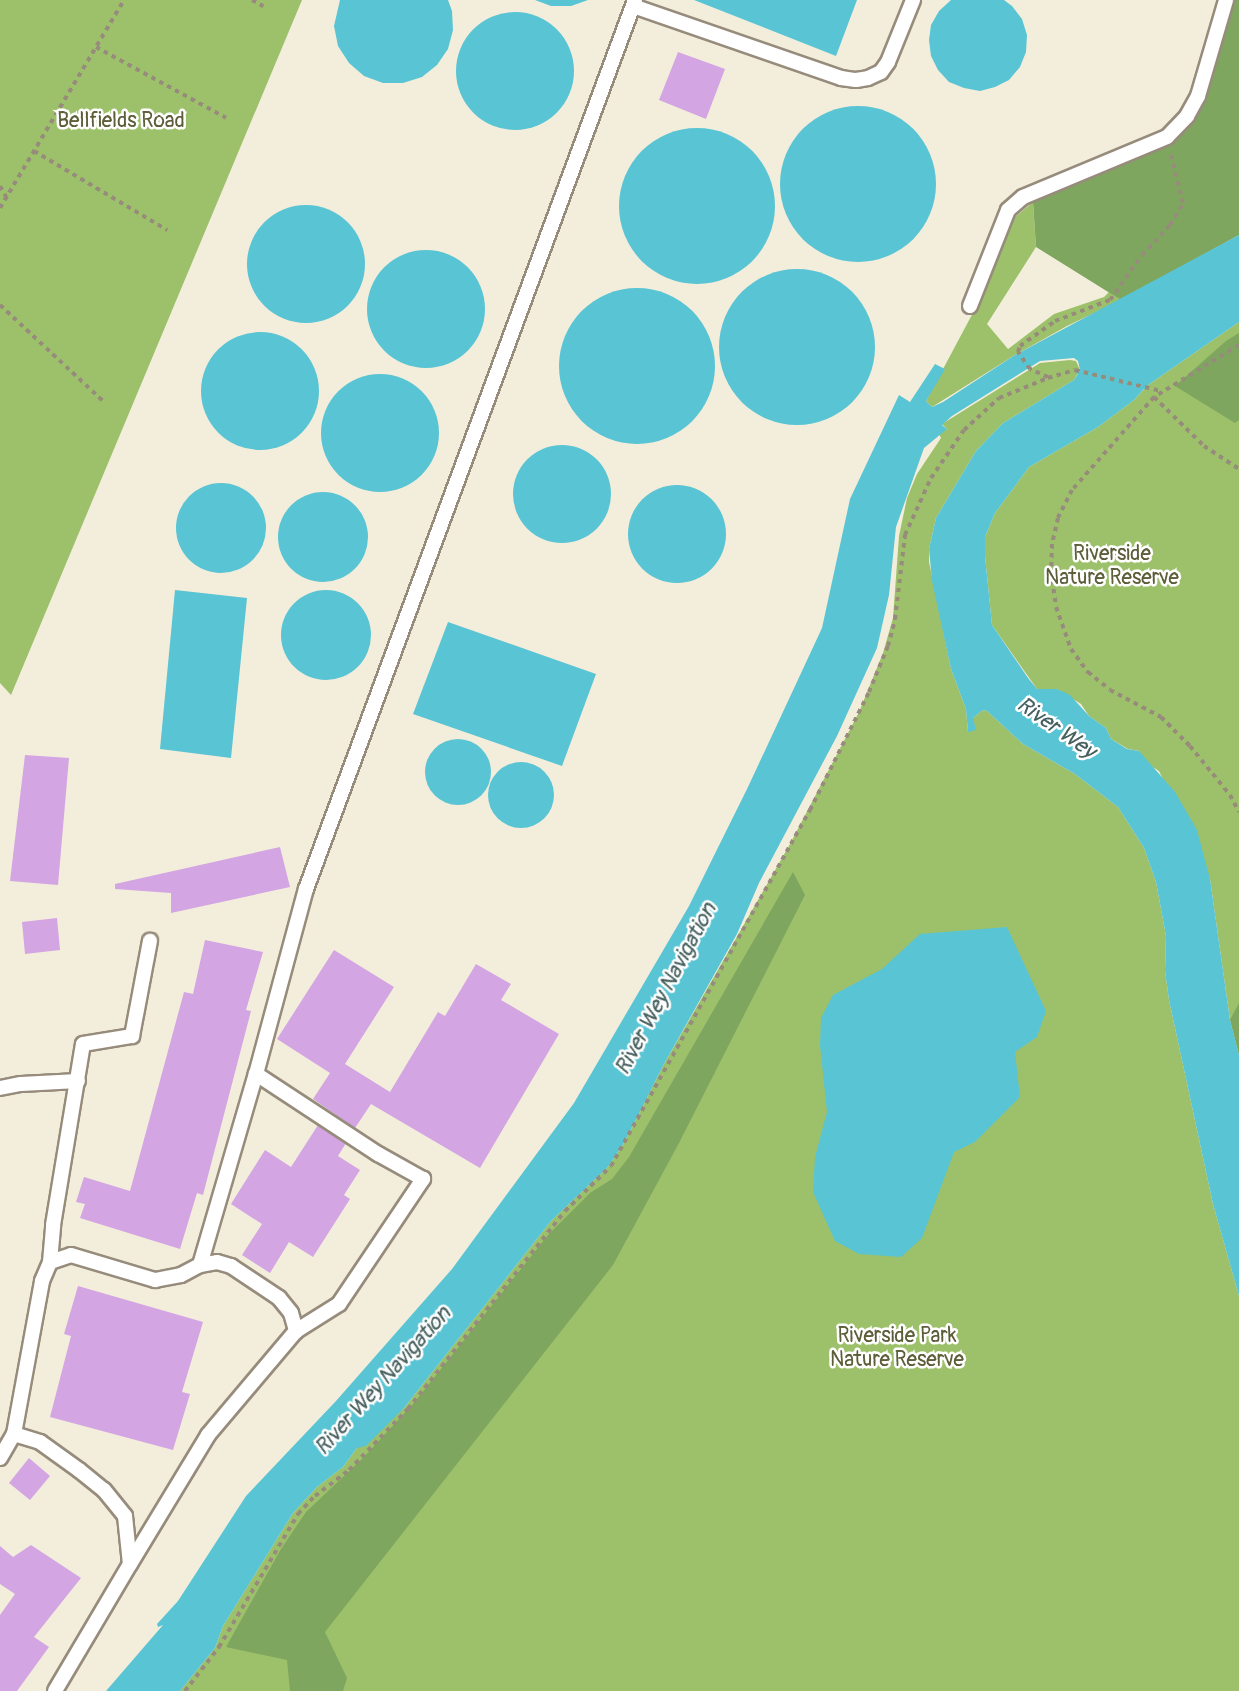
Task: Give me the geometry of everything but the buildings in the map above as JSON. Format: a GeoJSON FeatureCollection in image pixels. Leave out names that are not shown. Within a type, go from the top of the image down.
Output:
{"type":"FeatureCollection","features":[{"type":"Feature","properties":{"kind":"lane"},"geometry":{"type":"LineString","coordinates":[[200,1265],[256,1074],[306,889],[338,797],[634,3],[841,78],[856,80],[881,72],[888,62],[913,0]]}},
{"type":"Feature","properties":{"kind":"lane"},"geometry":{"type":"LineString","coordinates":[[970,306],[1008,210],[1023,197],[1167,137],[1187,116],[1198,96],[1226,0]]}},
{"type":"Feature","properties":{"kind":"lane"},"geometry":{"type":"LineString","coordinates":[[0,1458],[14,1434],[42,1281],[50,1262],[53,1225],[83,1044],[132,1036],[150,941]]}},
{"type":"Feature","properties":{"kind":"lane"},"geometry":{"type":"LineString","coordinates":[[55,1691],[208,1435],[296,1331],[339,1304],[423,1179],[378,1154],[256,1074]]}},
{"type":"Feature","properties":{"kind":"lane"},"geometry":{"type":"LineString","coordinates":[[0,1088],[21,1084],[78,1081]]}},
{"type":"Feature","properties":{"kind":"lane"},"geometry":{"type":"LineString","coordinates":[[50,1262],[71,1255],[155,1280],[181,1275],[200,1265],[217,1262],[231,1266],[279,1298],[291,1313],[296,1331]]}},
{"type":"Feature","properties":{"kind":"lane"},"geometry":{"type":"LineString","coordinates":[[14,1434],[40,1442],[104,1490],[125,1516],[130,1563]]}},
{"type":"Feature","properties":{"kind":"path"},"geometry":{"type":"LineString","coordinates":[[0,208],[124,0]]}},
{"type":"Feature","properties":{"kind":"path"},"geometry":{"type":"LineString","coordinates":[[252,0],[263,6]]}},
{"type":"Feature","properties":{"kind":"path"},"geometry":{"type":"LineString","coordinates":[[96,47],[226,118]]}},
{"type":"Feature","properties":{"kind":"path"},"geometry":{"type":"LineString","coordinates":[[1048,378],[1030,369],[1018,352],[1020,346],[1055,321],[1110,300],[1142,255],[1170,225],[1182,203],[1167,137]]}},
{"type":"Feature","properties":{"kind":"path"},"geometry":{"type":"LineString","coordinates":[[34,151],[167,230]]}},
{"type":"Feature","properties":{"kind":"path"},"geometry":{"type":"LineString","coordinates":[[0,186],[6,197]]}},
{"type":"Feature","properties":{"kind":"path"},"geometry":{"type":"LineString","coordinates":[[0,304],[103,402]]}},
{"type":"Feature","properties":{"kind":"path"},"geometry":{"type":"LineString","coordinates":[[1239,345],[1154,397],[1072,490],[1058,518],[1051,553],[1056,607],[1071,649],[1088,672],[1110,690],[1161,717],[1197,754],[1230,795],[1239,812]]}},
{"type":"Feature","properties":{"kind":"path"},"geometry":{"type":"LineString","coordinates":[[185,1691],[219,1647],[298,1514],[315,1496],[349,1470],[408,1409],[565,1211],[611,1166],[810,810],[869,692],[888,646],[895,619],[905,535],[931,478],[964,430],[999,398],[1048,378],[1075,370],[1161,391]]}},
{"type":"Feature","properties":{"kind":"path"},"geometry":{"type":"LineString","coordinates":[[1154,397],[1204,446],[1239,469]]}},
{"type":"Feature","properties":{"kind":"green space","name":"Bellfields Road"},"geometry":{"type":"Polygon","coordinates":[[[0,0],[302,0],[11,695],[0,683],[0,0]]]}},
{"type":"Feature","properties":{"kind":"green space"},"geometry":{"type":"Polygon","coordinates":[[[1234,0],[1239,0],[1239,235],[1121,300],[1036,247],[1033,202],[1127,163],[1176,139],[1208,93],[1234,0]]]}},
{"type":"Feature","properties":{"kind":"green space"},"geometry":{"type":"Polygon","coordinates":[[[1033,202],[1036,247],[987,324],[1008,349],[1054,314],[1104,297],[1109,292],[1121,300],[1015,355],[932,407],[926,401],[975,309],[1014,218],[1033,202]]]}},
{"type":"Feature","properties":{"kind":"green space","name":"Riverside Nature Reserve"},"geometry":{"type":"Polygon","coordinates":[[[1239,322],[1239,1055],[1230,1020],[1210,879],[1159,771],[1148,764],[1139,751],[1128,749],[1111,739],[1106,728],[1089,716],[1081,704],[1057,689],[1037,689],[992,625],[985,537],[995,513],[1029,467],[1098,427],[1134,400],[1148,385],[1239,322]]]}},
{"type":"Feature","properties":{"kind":"green space"},"geometry":{"type":"Polygon","coordinates":[[[1239,333],[1239,420],[1235,423],[1175,386],[1226,341],[1239,333]]]}},
{"type":"Feature","properties":{"kind":"green space","name":"Riverside Park Nature Reserve"},"geometry":{"type":"Polygon","coordinates":[[[1076,361],[1080,370],[1074,380],[1003,423],[976,451],[936,518],[929,549],[929,562],[951,669],[966,709],[968,732],[973,718],[983,710],[987,711],[1023,744],[1075,774],[1118,807],[1144,848],[1156,882],[1166,936],[1165,971],[1169,1000],[1213,1204],[1239,1296],[1239,1691],[180,1691],[215,1648],[223,1626],[293,1513],[317,1487],[343,1467],[357,1448],[404,1408],[551,1221],[607,1168],[624,1143],[664,1064],[790,844],[859,712],[883,653],[893,618],[899,536],[907,498],[917,474],[941,438],[939,434],[947,429],[942,424],[1040,363],[1076,361]]]}},
{"type":"Feature","properties":{"kind":"green space"},"geometry":{"type":"Polygon","coordinates":[[[793,872],[805,895],[679,1143],[613,1265],[325,1632],[347,1678],[343,1691],[290,1691],[287,1660],[226,1647],[281,1549],[306,1512],[363,1458],[413,1404],[549,1234],[590,1193],[612,1179],[629,1157],[793,872]]]}},
{"type":"Feature","properties":{"kind":"green space"},"geometry":{"type":"Polygon","coordinates":[[[1239,1003],[1239,1055],[1230,1020],[1239,1003]]]}},
{"type":"Feature","properties":{"kind":"water"},"geometry":{"type":"Polygon","coordinates":[[[340,0],[448,0],[452,11],[453,30],[448,49],[437,65],[422,77],[403,83],[383,83],[364,76],[349,63],[338,46],[334,26],[340,0]]]}},
{"type":"Feature","properties":{"kind":"water"},"geometry":{"type":"Polygon","coordinates":[[[535,0],[588,0],[571,6],[551,6],[535,0]]]}},
{"type":"Feature","properties":{"kind":"water"},"geometry":{"type":"Polygon","coordinates":[[[694,0],[857,0],[836,56],[694,0]]]}},
{"type":"Feature","properties":{"kind":"water"},"geometry":{"type":"Polygon","coordinates":[[[951,0],[1004,0],[1022,19],[1027,35],[1026,52],[1020,67],[1009,80],[980,91],[949,82],[938,70],[931,56],[929,40],[931,25],[939,11],[951,0]]]}},
{"type":"Feature","properties":{"kind":"water"},"geometry":{"type":"Polygon","coordinates":[[[515,12],[538,16],[557,29],[570,48],[574,71],[570,94],[557,113],[538,126],[515,130],[492,126],[473,113],[460,94],[456,71],[460,48],[473,29],[492,16],[515,12]]]}},
{"type":"Feature","properties":{"kind":"water"},"geometry":{"type":"Polygon","coordinates":[[[858,106],[873,107],[888,112],[913,129],[930,154],[935,169],[935,199],[930,214],[913,239],[888,256],[873,261],[858,262],[843,261],[828,256],[803,239],[786,214],[781,199],[780,184],[781,169],[786,154],[803,129],[828,112],[843,107],[858,106]]]}},
{"type":"Feature","properties":{"kind":"water"},"geometry":{"type":"Polygon","coordinates":[[[697,128],[712,129],[727,134],[752,151],[769,176],[774,191],[774,221],[769,236],[752,261],[727,278],[712,283],[697,284],[682,283],[667,278],[642,261],[625,236],[620,221],[619,206],[620,191],[625,176],[642,151],[667,134],[682,129],[697,128]]]}},
{"type":"Feature","properties":{"kind":"water"},"geometry":{"type":"Polygon","coordinates":[[[306,205],[328,210],[348,222],[360,242],[365,264],[360,286],[348,306],[328,318],[306,323],[284,318],[264,306],[252,286],[247,264],[252,242],[264,222],[284,210],[306,205]]]}},
{"type":"Feature","properties":{"kind":"water"},"geometry":{"type":"Polygon","coordinates":[[[1239,235],[1239,322],[1148,385],[1148,390],[1144,389],[1134,400],[1098,427],[1029,467],[995,513],[985,537],[985,556],[992,625],[1028,678],[1037,689],[1057,689],[1070,695],[1089,716],[1106,728],[1111,739],[1127,749],[1139,751],[1175,792],[1197,830],[1210,879],[1230,1020],[1239,1055],[1239,1296],[1213,1204],[1169,1000],[1165,971],[1166,936],[1156,882],[1144,848],[1118,807],[1075,774],[1023,744],[987,711],[983,710],[973,718],[976,730],[968,732],[966,709],[951,669],[932,581],[929,549],[936,518],[976,451],[1003,423],[1074,380],[1078,374],[1075,373],[1075,369],[1080,370],[1078,361],[1074,358],[1040,361],[952,416],[942,425],[947,429],[924,448],[896,527],[889,595],[877,648],[837,736],[759,883],[737,934],[664,1064],[624,1143],[607,1168],[551,1221],[404,1408],[366,1446],[357,1448],[343,1467],[317,1487],[293,1513],[223,1626],[215,1648],[180,1691],[106,1691],[163,1625],[158,1627],[157,1624],[178,1601],[246,1496],[336,1401],[452,1269],[574,1103],[689,906],[748,787],[822,628],[850,499],[899,395],[910,402],[935,364],[945,369],[926,401],[932,407],[943,402],[1015,355],[1239,235]]]}},
{"type":"Feature","properties":{"kind":"water"},"geometry":{"type":"Polygon","coordinates":[[[426,250],[437,251],[459,260],[475,276],[484,298],[484,320],[475,342],[459,358],[437,367],[426,368],[415,367],[393,358],[377,342],[368,320],[367,309],[368,298],[377,276],[393,260],[415,251],[426,250]]]}},
{"type":"Feature","properties":{"kind":"water"},"geometry":{"type":"Polygon","coordinates":[[[797,269],[812,270],[827,275],[852,292],[869,317],[874,332],[874,362],[869,377],[852,402],[827,419],[812,424],[797,425],[782,424],[767,419],[742,402],[725,377],[720,362],[719,347],[720,332],[725,317],[742,292],[767,275],[782,270],[797,269]]]}},
{"type":"Feature","properties":{"kind":"water"},"geometry":{"type":"Polygon","coordinates":[[[637,288],[652,289],[667,294],[692,311],[709,336],[714,351],[714,381],[709,396],[692,421],[667,438],[652,443],[637,444],[622,443],[607,438],[582,421],[565,396],[560,381],[559,366],[560,351],[565,336],[582,311],[607,294],[622,289],[637,288]]]}},
{"type":"Feature","properties":{"kind":"water"},"geometry":{"type":"Polygon","coordinates":[[[260,332],[271,333],[293,342],[309,358],[318,380],[318,402],[309,424],[293,440],[271,449],[260,450],[249,449],[227,440],[211,424],[202,402],[201,391],[202,380],[211,358],[227,342],[249,333],[260,332]]]}},
{"type":"Feature","properties":{"kind":"water"},"geometry":{"type":"Polygon","coordinates":[[[380,374],[402,379],[422,391],[434,411],[439,433],[434,455],[422,475],[402,487],[380,492],[358,487],[338,475],[326,455],[321,433],[326,411],[338,391],[358,379],[380,374]]]}},
{"type":"Feature","properties":{"kind":"water"},"geometry":{"type":"Polygon","coordinates":[[[562,445],[581,449],[596,460],[607,475],[611,494],[607,513],[596,528],[581,539],[562,543],[543,539],[528,528],[517,513],[513,494],[517,475],[528,460],[543,449],[562,445]]]}},
{"type":"Feature","properties":{"kind":"water"},"geometry":{"type":"Polygon","coordinates":[[[221,483],[238,486],[253,496],[263,511],[266,528],[263,545],[253,560],[238,570],[221,573],[204,570],[189,560],[179,545],[176,528],[179,511],[189,496],[204,486],[221,483]]]}},
{"type":"Feature","properties":{"kind":"water"},"geometry":{"type":"Polygon","coordinates":[[[677,485],[696,489],[711,500],[722,515],[726,534],[722,553],[711,568],[696,579],[677,583],[658,579],[643,568],[632,553],[628,534],[632,515],[643,500],[658,489],[677,485]]]}},
{"type":"Feature","properties":{"kind":"water"},"geometry":{"type":"Polygon","coordinates":[[[323,492],[340,495],[355,505],[365,520],[368,537],[365,554],[355,569],[340,579],[323,582],[306,579],[291,569],[281,554],[278,537],[281,520],[291,505],[306,495],[323,492]]]}},
{"type":"Feature","properties":{"kind":"water"},"geometry":{"type":"Polygon","coordinates":[[[175,590],[247,598],[231,758],[160,749],[175,590]]]}},
{"type":"Feature","properties":{"kind":"water"},"geometry":{"type":"Polygon","coordinates":[[[326,590],[343,593],[358,603],[368,618],[371,635],[368,652],[358,667],[343,677],[326,680],[309,677],[294,667],[284,652],[281,635],[284,618],[294,603],[309,593],[326,590]]]}},
{"type":"Feature","properties":{"kind":"water"},"geometry":{"type":"Polygon","coordinates":[[[448,622],[596,674],[562,766],[413,714],[448,622]]]}},
{"type":"Feature","properties":{"kind":"water"},"geometry":{"type":"Polygon","coordinates":[[[458,739],[470,742],[481,749],[488,760],[491,772],[488,784],[481,795],[470,802],[458,805],[446,802],[435,795],[428,784],[425,772],[428,760],[435,749],[446,742],[458,739]]]}},
{"type":"Feature","properties":{"kind":"water"},"geometry":{"type":"Polygon","coordinates":[[[521,762],[533,765],[544,772],[551,783],[554,795],[551,807],[544,818],[533,825],[521,828],[509,825],[498,818],[491,807],[488,795],[491,783],[498,772],[509,765],[521,762]]]}},
{"type":"Feature","properties":{"kind":"water"},"geometry":{"type":"Polygon","coordinates":[[[1007,927],[1046,1011],[1037,1037],[1015,1052],[1020,1097],[975,1142],[954,1152],[922,1238],[901,1257],[859,1254],[835,1241],[813,1192],[815,1157],[827,1112],[820,1045],[821,1018],[833,995],[882,969],[920,934],[1007,927]]]}},
{"type":"Feature","properties":{"kind":"water label","name":"River Wey"},"geometry":{"type":"Point","coordinates":[1056,728]}},
{"type":"Feature","properties":{"kind":"water label","name":"River Wey Navigation"},"geometry":{"type":"Point","coordinates":[666,989]}},
{"type":"Feature","properties":{"kind":"water label","name":"River Wey Navigation"},"geometry":{"type":"Point","coordinates":[383,1381]}}]}
